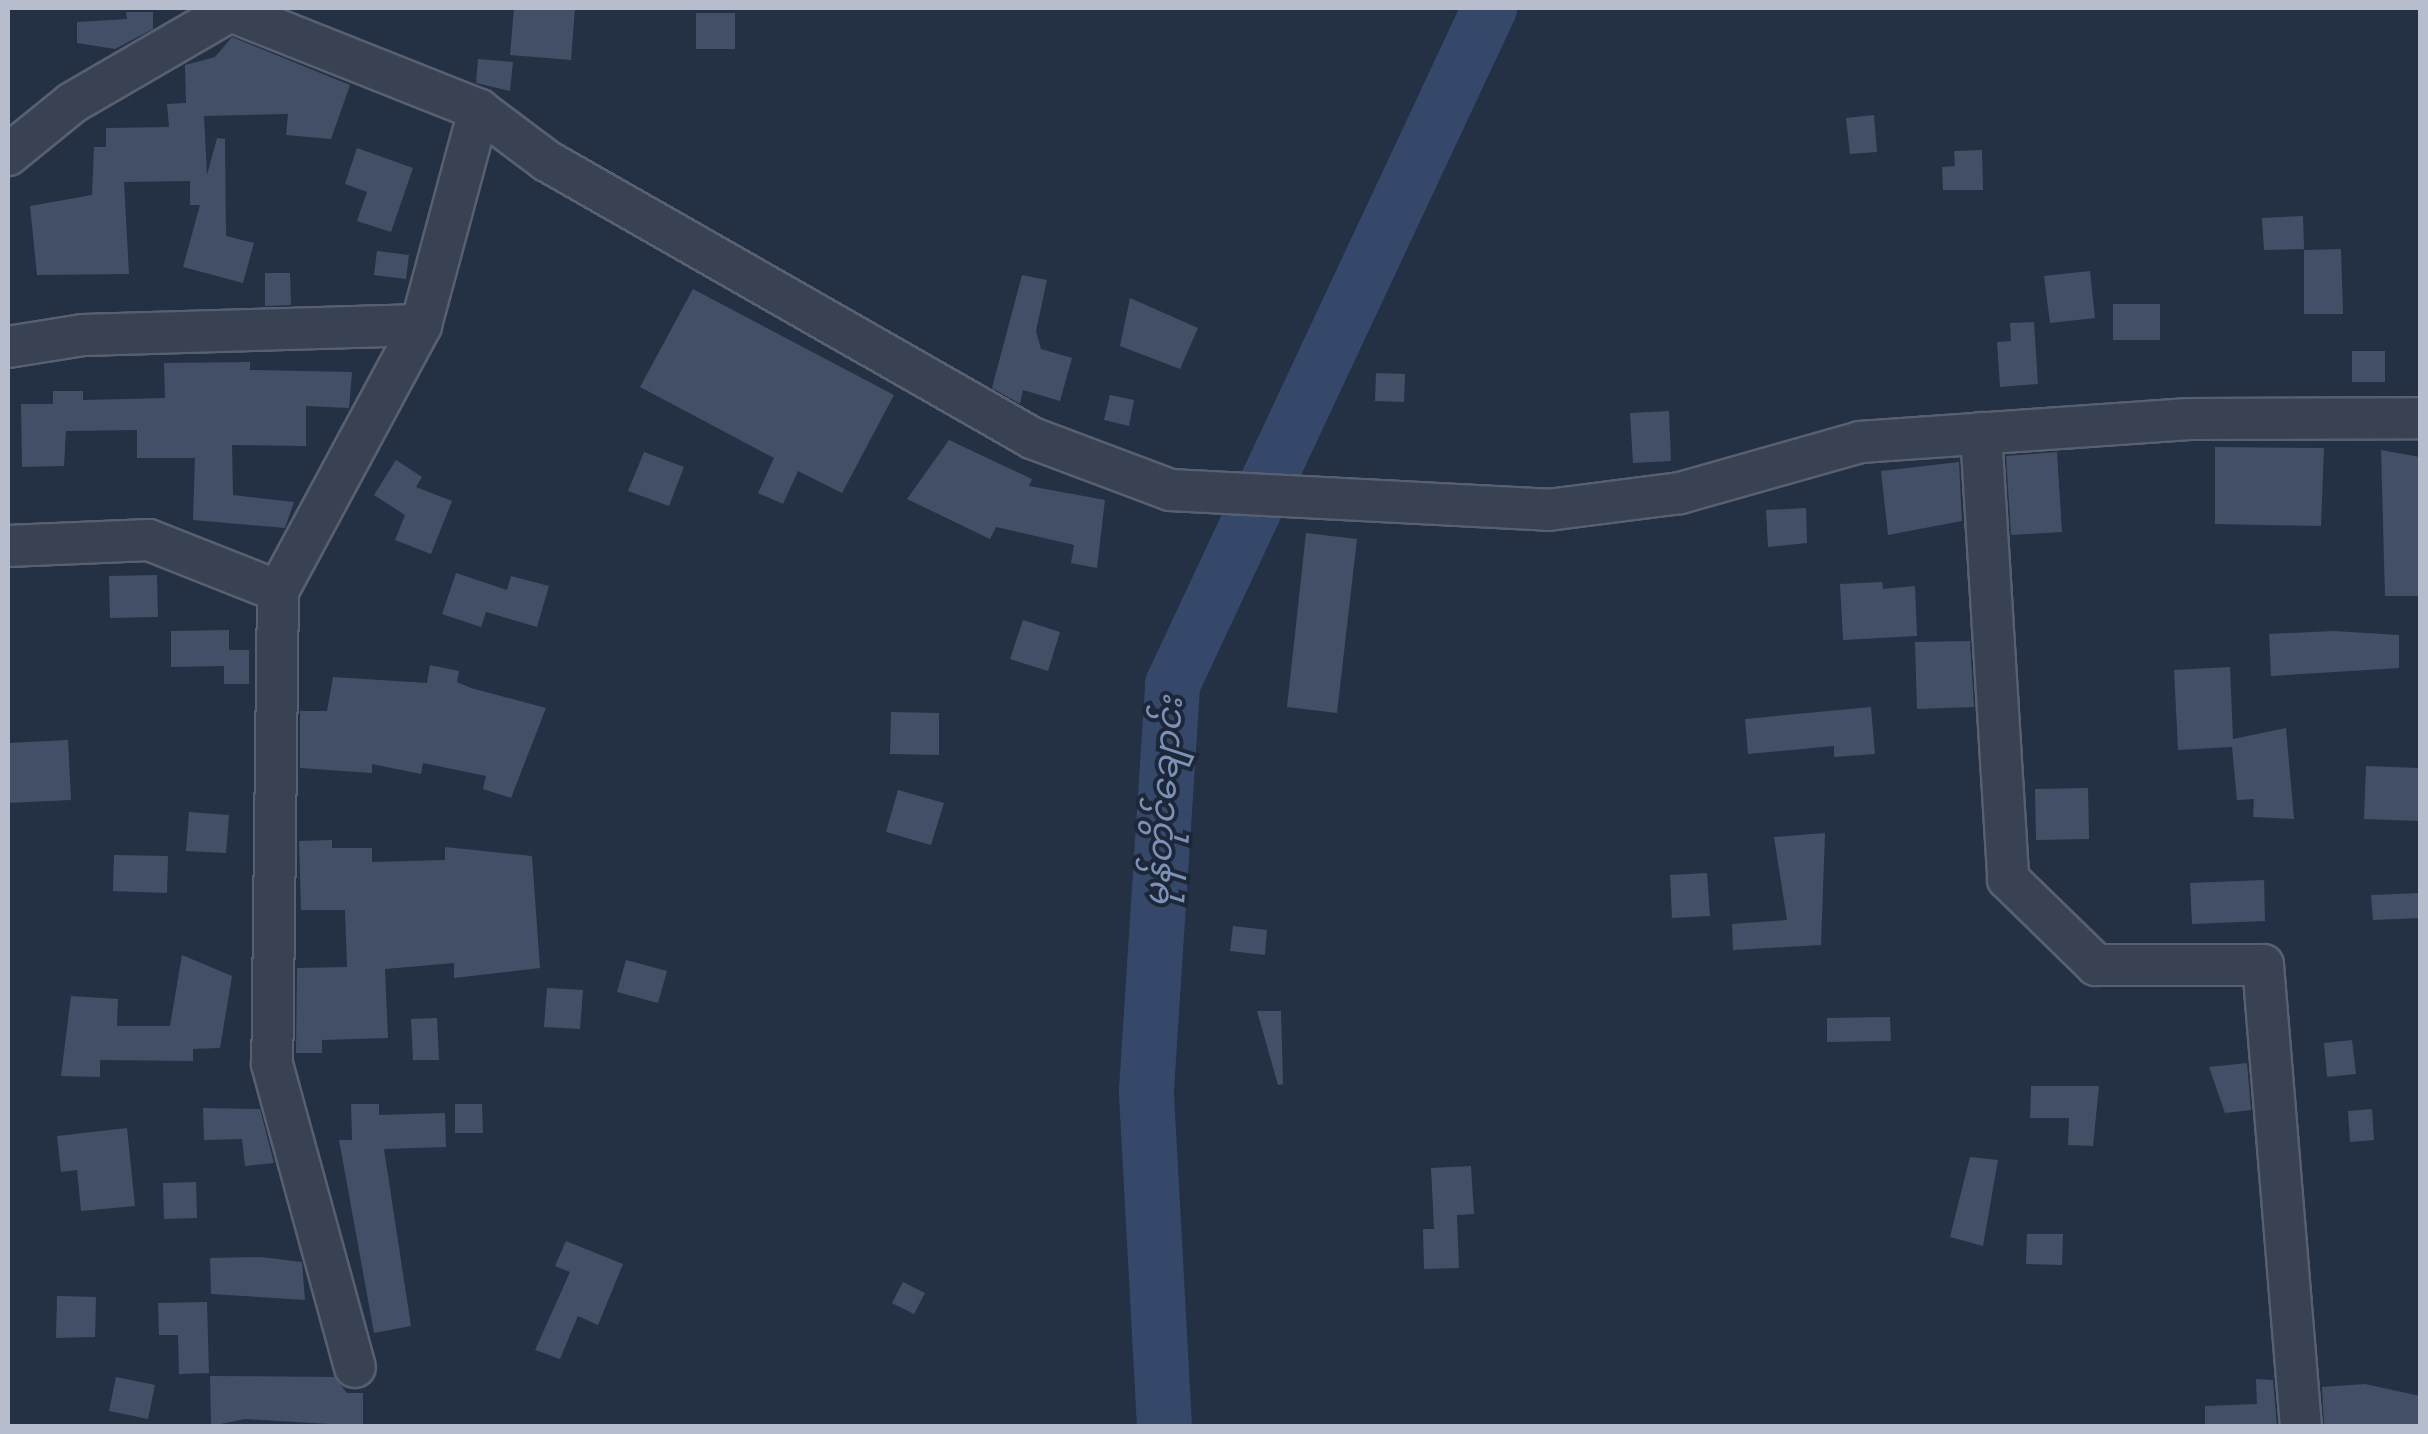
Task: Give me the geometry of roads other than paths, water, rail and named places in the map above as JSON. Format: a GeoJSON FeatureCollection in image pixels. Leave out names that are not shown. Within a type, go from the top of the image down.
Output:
{"type":"FeatureCollection","features":[{"type":"Feature","properties":{"kind":"street"},"geometry":{"type":"LineString","coordinates":[[8,155],[72,103],[226,9],[479,110],[547,160],[1032,438],[1170,490],[1548,510],[1680,493],[1860,442],[2189,419],[2420,418]]}},
{"type":"Feature","properties":{"kind":"street"},"geometry":{"type":"LineString","coordinates":[[354,1367],[272,1064],[278,591],[422,325],[479,110]]}},
{"type":"Feature","properties":{"kind":"street"},"geometry":{"type":"LineString","coordinates":[[8,346],[83,335],[422,325]]}},
{"type":"Feature","properties":{"kind":"street"},"geometry":{"type":"LineString","coordinates":[[1981,434],[2008,879],[2096,965],[2263,964],[2301,1426]]}},
{"type":"Feature","properties":{"kind":"street"},"geometry":{"type":"LineString","coordinates":[[8,546],[149,540],[278,591]]}},
{"type":"Feature","properties":{"kind":"waterway","name":"မုန်တိုင်ချောင်း"},"geometry":{"type":"LineString","coordinates":[[1164,1426],[1146,1089],[1172,684],[1489,8]]}}]}
